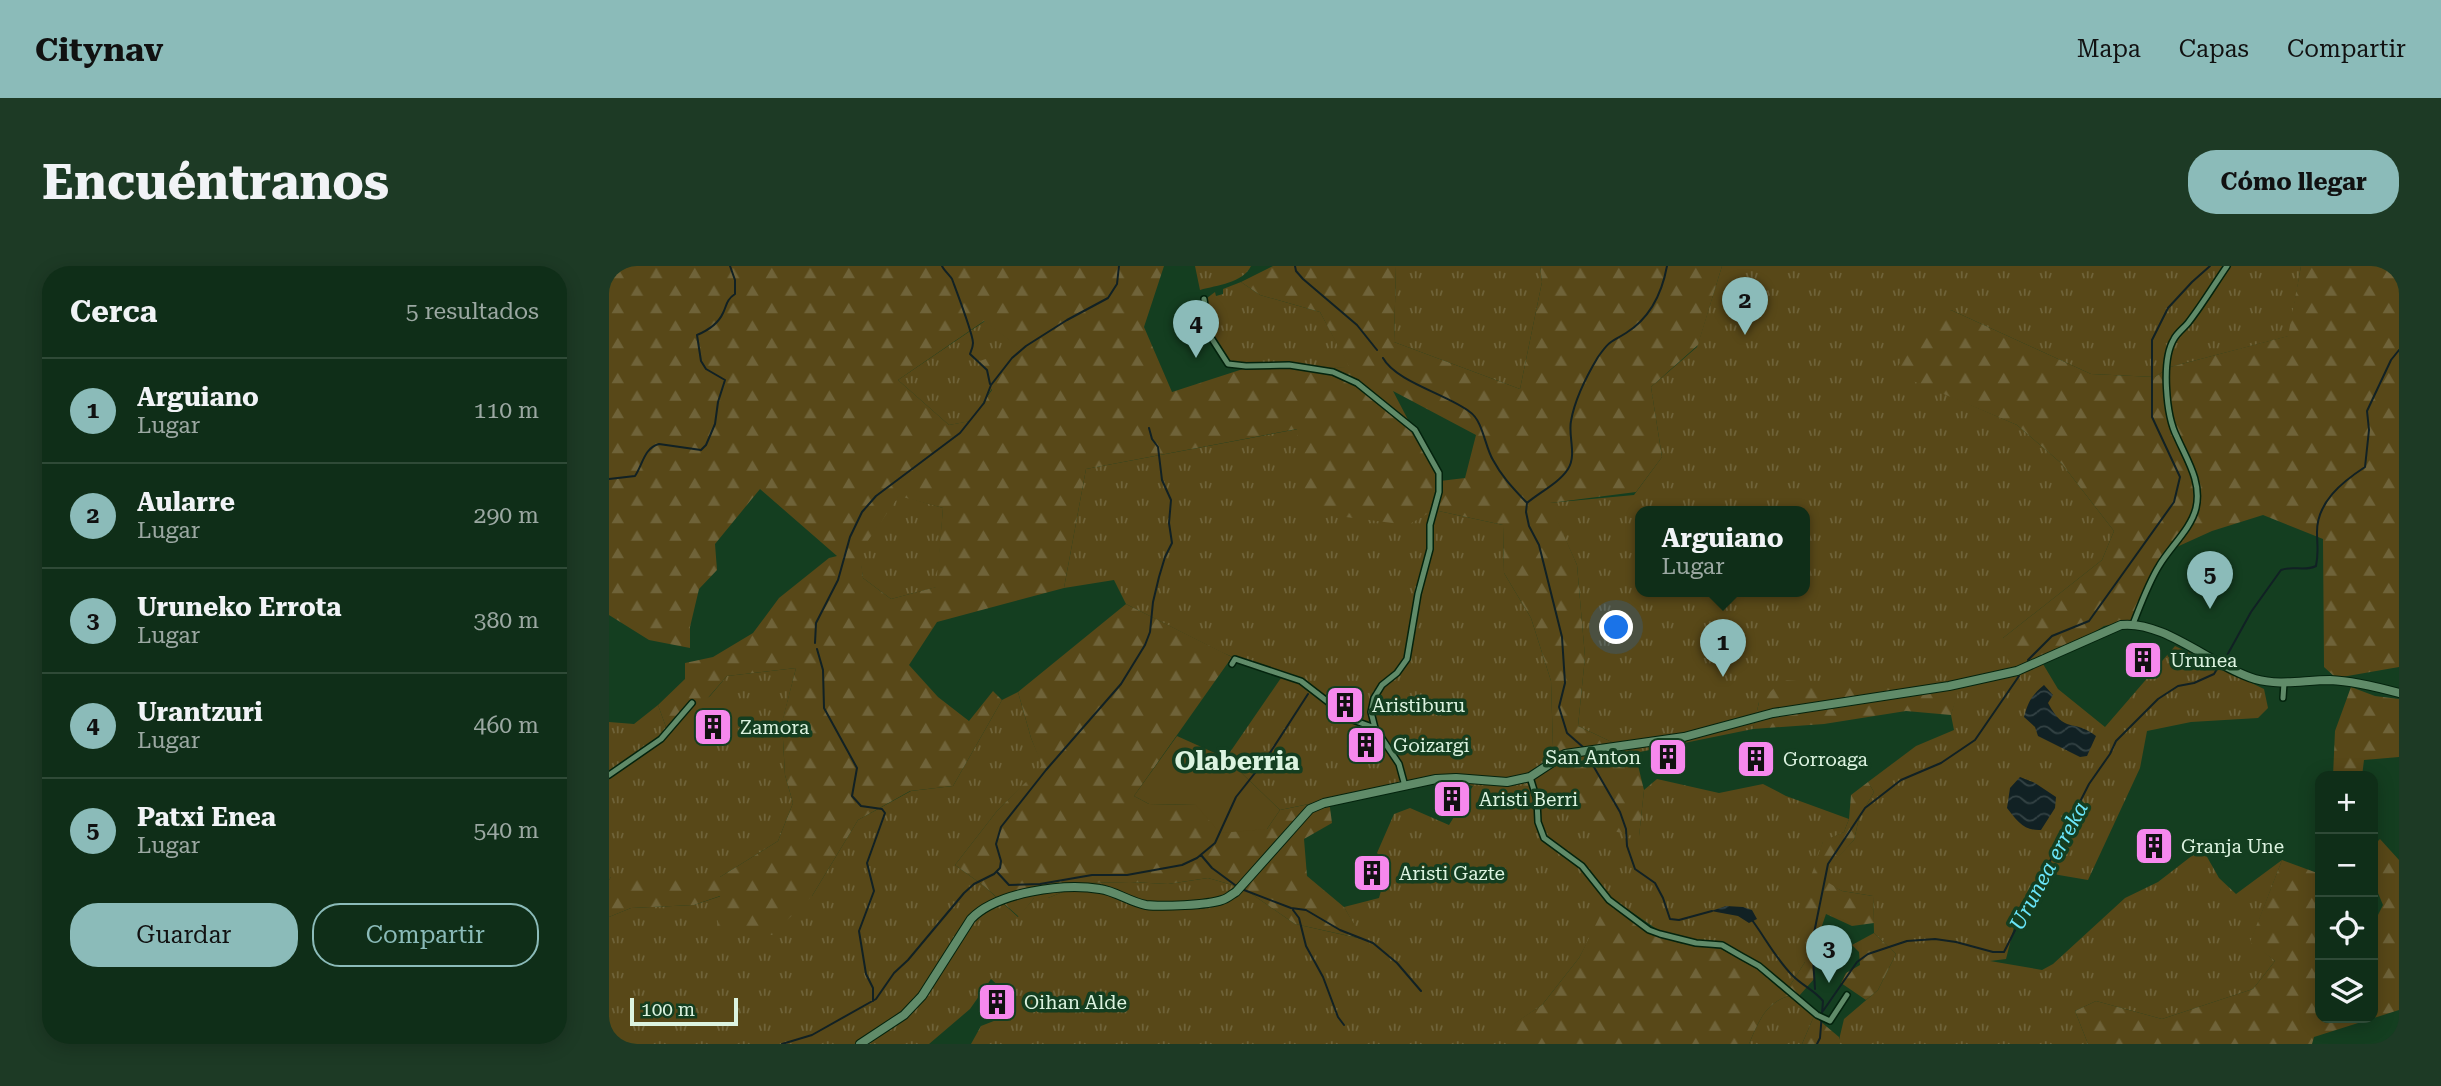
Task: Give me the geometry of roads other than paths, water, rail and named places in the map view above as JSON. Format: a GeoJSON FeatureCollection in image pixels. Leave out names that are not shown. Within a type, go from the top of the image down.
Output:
{"type":"FeatureCollection","features":[{"type":"Feature","properties":{"kind":"street"},"geometry":{"type":"LineString","coordinates":[[2133,624],[2154,575],[2196,509],[2197,489],[2191,466],[2175,434],[2168,410],[2167,363],[2173,340],[2189,322],[2227,266]]}},
{"type":"Feature","properties":{"kind":"street"},"geometry":{"type":"LineString","coordinates":[[1204,299],[1210,336],[1228,364],[1289,365],[1333,372],[1357,383],[1415,430],[1440,473],[1439,492],[1430,525],[1430,549],[1418,594],[1407,659],[1397,673],[1382,685],[1374,698],[1371,712],[1375,728],[1399,764],[1405,786]]}},
{"type":"Feature","properties":{"kind":"street"},"geometry":{"type":"LineString","coordinates":[[860,1044],[904,1016],[922,996],[971,919],[979,910],[1000,899],[1066,888],[1101,889],[1145,905],[1222,900],[1236,892],[1310,808],[1324,803],[1436,779],[1507,782],[1530,777],[1565,754],[1684,737],[1773,713],[1949,686],[2017,671],[2121,625],[2133,624],[2151,628],[2256,679],[2284,683],[2333,680],[2399,693]]}},
{"type":"Feature","properties":{"kind":"street"},"geometry":{"type":"LineString","coordinates":[[1232,664],[1235,659],[1301,681],[1350,719],[1375,728]]}},
{"type":"Feature","properties":{"kind":"street"},"geometry":{"type":"LineString","coordinates":[[2283,698],[2284,683]]}},
{"type":"Feature","properties":{"kind":"street"},"geometry":{"type":"LineString","coordinates":[[609,775],[661,739],[692,703]]}},
{"type":"Feature","properties":{"kind":"street"},"geometry":{"type":"LineString","coordinates":[[1530,777],[1537,800],[1538,822],[1544,838],[1582,866],[1609,900],[1649,930],[1684,941],[1722,945],[1759,966],[1817,1015],[1830,1021],[1847,995]]}},
{"type":"Feature","properties":{"kind":"water"},"geometry":{"type":"Polygon","coordinates":[[[2044,685],[2053,695],[2048,703],[2059,719],[2096,736],[2087,756],[2080,757],[2038,736],[2035,727],[2024,717],[2031,699],[2044,685]]]}},
{"type":"Feature","properties":{"kind":"water"},"geometry":{"type":"Polygon","coordinates":[[[2020,777],[2056,797],[2055,808],[2041,830],[2025,827],[2007,808],[2010,788],[2020,777]]]}},
{"type":"Feature","properties":{"kind":"water"},"geometry":{"type":"Polygon","coordinates":[[[1726,906],[1752,910],[1757,919],[1749,923],[1738,916],[1711,911],[1726,906]]]}},
{"type":"Feature","properties":{"kind":"waterway"},"geometry":{"type":"LineString","coordinates":[[609,479],[635,476],[647,453],[659,444],[701,450],[706,445],[715,424],[725,380],[706,369],[701,361],[697,335],[716,323],[735,294],[735,280],[730,266]]}},
{"type":"Feature","properties":{"kind":"waterway"},"geometry":{"type":"LineString","coordinates":[[942,266],[952,279],[967,322],[973,343],[970,354],[987,370],[990,384]]}},
{"type":"Feature","properties":{"kind":"waterway"},"geometry":{"type":"LineString","coordinates":[[815,643],[816,623],[838,580],[850,537],[862,512],[876,496],[960,433],[984,403],[991,385],[1012,358],[1067,320],[1108,298],[1117,284],[1119,266]]}},
{"type":"Feature","properties":{"kind":"waterway"},"geometry":{"type":"LineString","coordinates":[[1295,266],[1303,279],[1357,325],[1377,350]]}},
{"type":"Feature","properties":{"kind":"waterway"},"geometry":{"type":"LineString","coordinates":[[1583,747],[1567,733],[1559,707],[1565,683],[1562,637],[1539,545],[1529,526],[1527,503],[1554,483],[1571,464],[1570,427],[1575,404],[1585,380],[1605,347],[1642,320],[1654,304],[1667,266]]}},
{"type":"Feature","properties":{"kind":"waterway"},"geometry":{"type":"LineString","coordinates":[[2028,660],[2052,636],[2089,621],[2174,502],[2180,477],[2152,417],[2152,340],[2168,308],[2210,266]]}},
{"type":"Feature","properties":{"kind":"waterway"},"geometry":{"type":"LineString","coordinates":[[2225,659],[2251,612],[2281,570],[2316,566],[2321,511],[2332,494],[2365,467],[2369,430],[2367,411],[2391,360],[2399,350]]}},
{"type":"Feature","properties":{"kind":"waterway"},"geometry":{"type":"LineString","coordinates":[[1383,358],[1399,374],[1461,406],[1474,416],[1490,455],[1527,503]]}},
{"type":"Feature","properties":{"kind":"waterway"},"geometry":{"type":"LineString","coordinates":[[782,1044],[812,1035],[876,999],[894,973],[964,893],[1000,868],[1001,861],[996,844],[1001,827],[1046,770],[1121,684],[1145,645],[1150,632],[1159,577],[1172,543],[1169,523],[1171,500],[1162,480],[1158,447],[1149,428]]}},
{"type":"Feature","properties":{"kind":"waterway"},"geometry":{"type":"LineString","coordinates":[[817,649],[823,670],[824,708],[857,768],[852,796],[861,806],[882,809],[885,813],[867,863],[874,891],[859,931],[866,974],[873,988],[873,1001]]}},
{"type":"Feature","properties":{"kind":"waterway","name":"Urunea erreka"},"geometry":{"type":"LineString","coordinates":[[1823,1011],[1857,962],[1868,954],[1907,941],[1935,939],[2004,952],[2089,784],[2116,741],[2158,699],[2178,686],[2194,683],[2214,674],[2217,669]]}},
{"type":"Feature","properties":{"kind":"waterway"},"geometry":{"type":"LineString","coordinates":[[1815,989],[1812,943],[1828,864],[1865,808],[1901,780],[1941,763],[1975,740],[2019,676]]}},
{"type":"Feature","properties":{"kind":"waterway"},"geometry":{"type":"LineString","coordinates":[[997,872],[1009,885],[1040,884],[1092,875],[1127,875],[1182,865],[1197,858],[1215,843],[1236,797],[1266,759],[1308,694]]}},
{"type":"Feature","properties":{"kind":"waterway"},"geometry":{"type":"LineString","coordinates":[[1587,755],[1620,812],[1635,869],[1655,883],[1670,919],[1679,920],[1712,911]]}},
{"type":"Feature","properties":{"kind":"waterway"},"geometry":{"type":"LineString","coordinates":[[1201,855],[1212,868],[1235,885]]}},
{"type":"Feature","properties":{"kind":"waterway"},"geometry":{"type":"LineString","coordinates":[[1244,890],[1291,908],[1306,910],[1340,930],[1373,943],[1397,963],[1421,991]]}},
{"type":"Feature","properties":{"kind":"waterway"},"geometry":{"type":"LineString","coordinates":[[1293,910],[1299,918],[1306,946],[1344,1025]]}},
{"type":"Feature","properties":{"kind":"waterway"},"geometry":{"type":"LineString","coordinates":[[1752,920],[1787,969],[1823,1001],[1820,1038],[1817,1044]]}},
{"type":"Feature","properties":{"kind":"place","name":"Aularre"},"geometry":{"type":"Point","coordinates":[1745,335]}},
{"type":"Feature","properties":{"kind":"place","name":"Urantzuri"},"geometry":{"type":"Point","coordinates":[1196,358]}},
{"type":"Feature","properties":{"kind":"place","name":"Patxi Enea"},"geometry":{"type":"Point","coordinates":[2210,609]}},
{"type":"Feature","properties":{"kind":"place","name":"Urunea"},"geometry":{"type":"Point","coordinates":[2143,660]}},
{"type":"Feature","properties":{"kind":"place","name":"Arguiano"},"geometry":{"type":"Point","coordinates":[1723,677]}},
{"type":"Feature","properties":{"kind":"place","name":"Aristiburu"},"geometry":{"type":"Point","coordinates":[1345,705]}},
{"type":"Feature","properties":{"kind":"place","name":"Zamora"},"geometry":{"type":"Point","coordinates":[713,727]}},
{"type":"Feature","properties":{"kind":"place","name":"Goizargi"},"geometry":{"type":"Point","coordinates":[1366,745]}},
{"type":"Feature","properties":{"kind":"place","name":"San Anton"},"geometry":{"type":"Point","coordinates":[1668,757]}},
{"type":"Feature","properties":{"kind":"place","name":"Gorroaga"},"geometry":{"type":"Point","coordinates":[1756,759]}},
{"type":"Feature","properties":{"kind":"place","name":"Aristi Berri"},"geometry":{"type":"Point","coordinates":[1452,799]}},
{"type":"Feature","properties":{"kind":"place","name":"Granja Une"},"geometry":{"type":"Point","coordinates":[2154,846]}},
{"type":"Feature","properties":{"kind":"place","name":"Aristi Gazte"},"geometry":{"type":"Point","coordinates":[1372,873]}},
{"type":"Feature","properties":{"kind":"place","name":"Uruneko Errota"},"geometry":{"type":"Point","coordinates":[1829,983]}},
{"type":"Feature","properties":{"kind":"place","name":"Oihan Alde"},"geometry":{"type":"Point","coordinates":[997,1002]}},
{"type":"Feature","properties":{"kind":"district","name":"Olaberria"},"geometry":{"type":"Point","coordinates":[1237,761]}}]}
